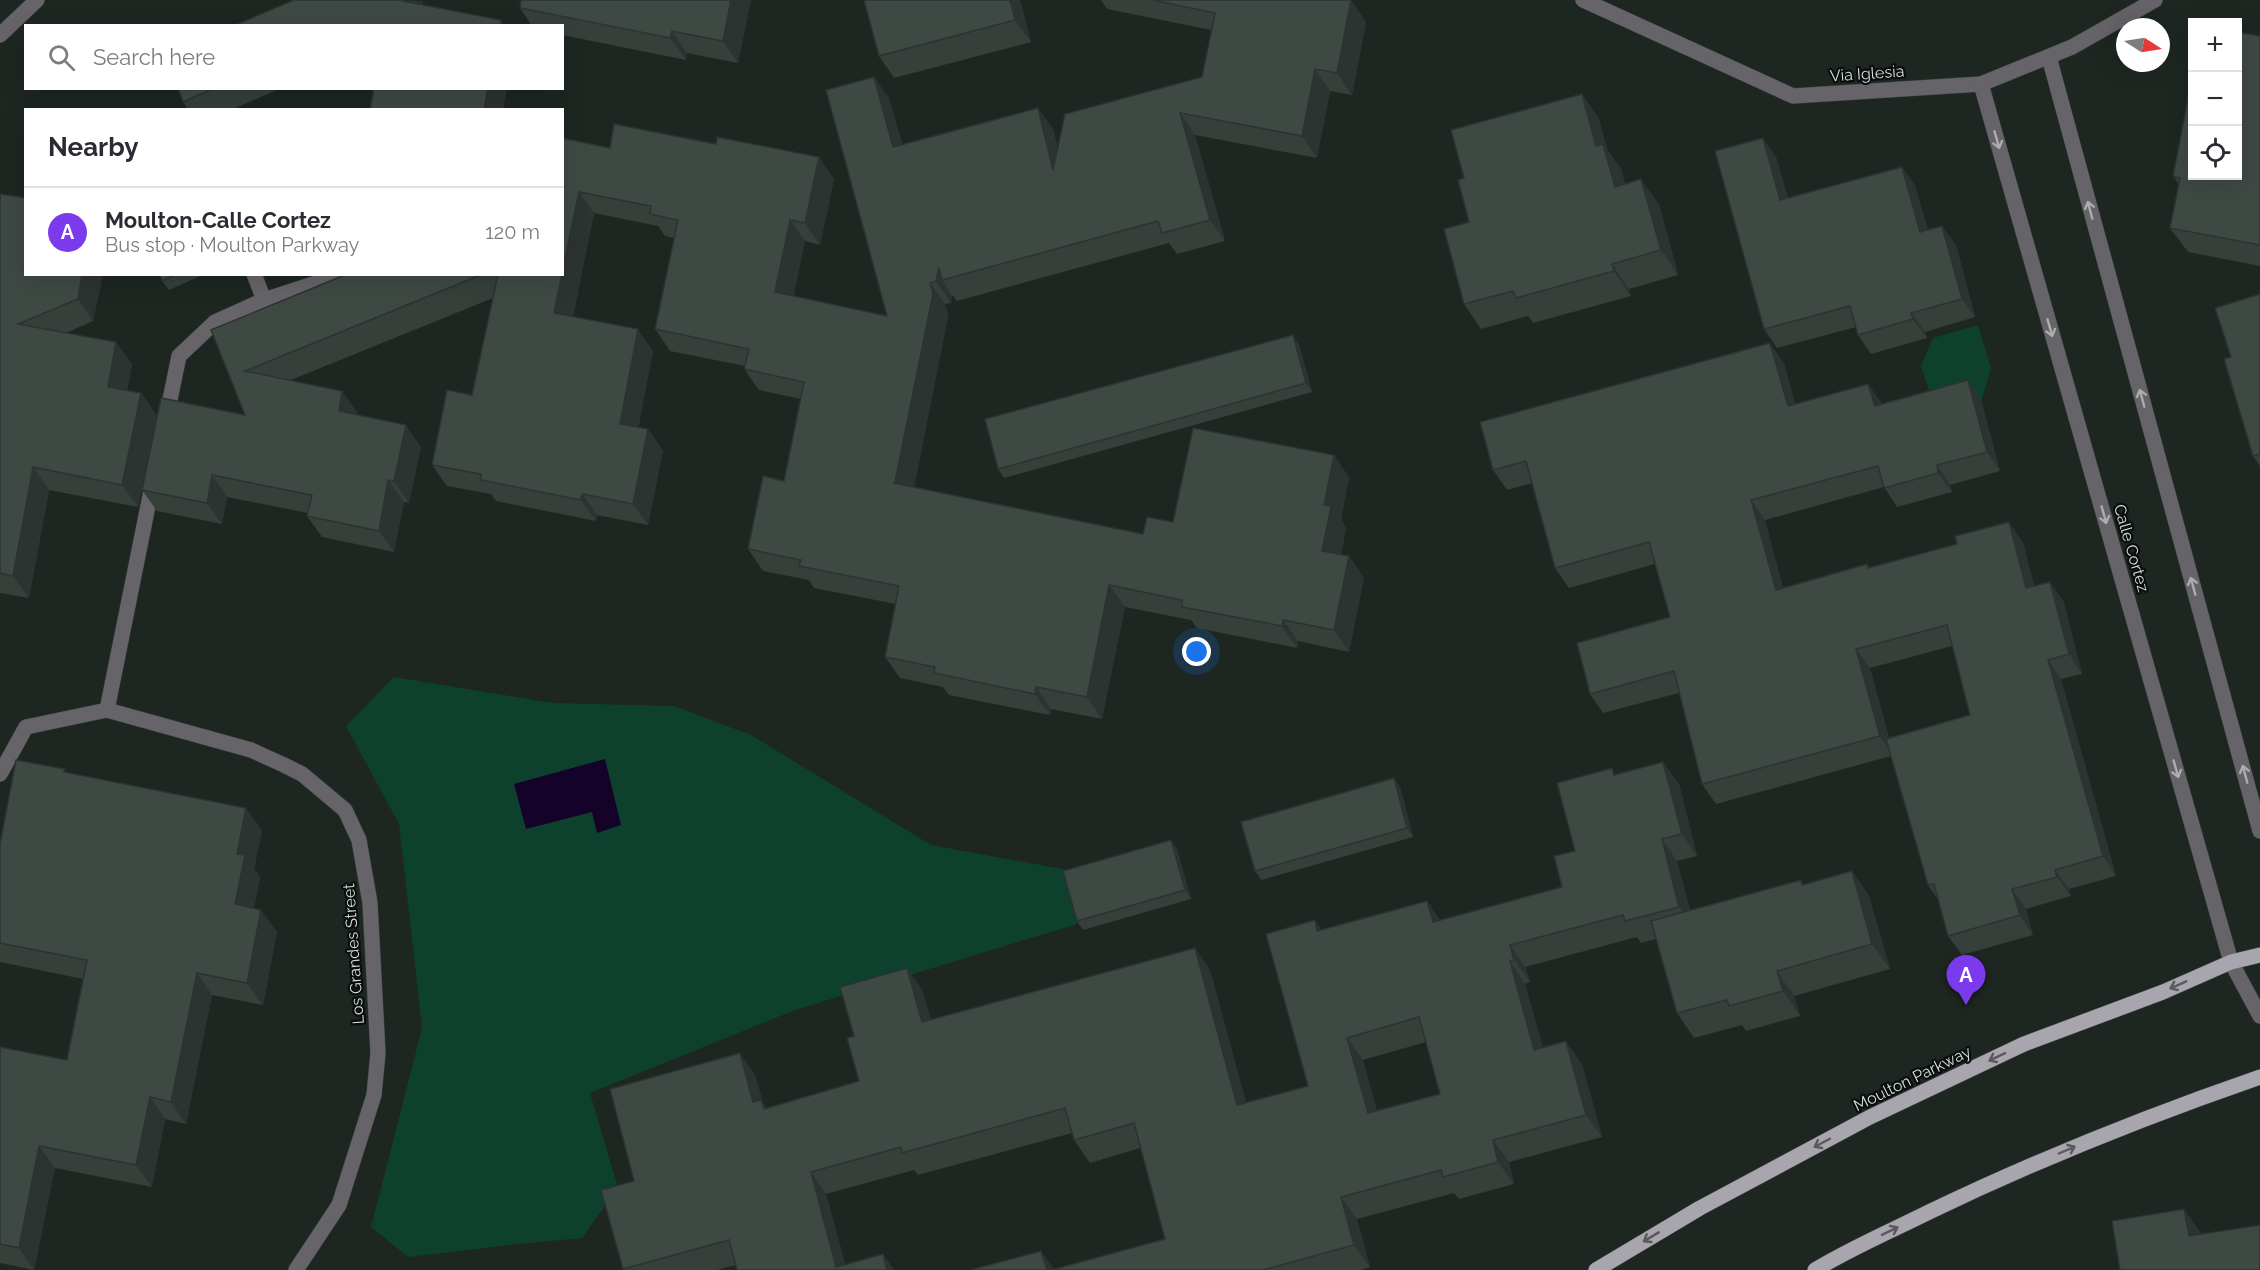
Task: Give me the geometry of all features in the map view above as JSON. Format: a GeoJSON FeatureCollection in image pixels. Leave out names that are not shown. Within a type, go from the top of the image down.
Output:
{"type":"FeatureCollection","features":[{"type":"Feature","properties":{"kind":"main road","name":"Moulton Parkway"},"geometry":{"type":"LineString","coordinates":[[1596,1270],[1700,1208],[1870,1117],[2024,1044],[2163,992],[2231,962],[2260,955]]}},
{"type":"Feature","properties":{"kind":"main road"},"geometry":{"type":"LineString","coordinates":[[1815,1270],[1838,1256],[1962,1196],[2064,1151],[2186,1102],[2260,1077]]}},
{"type":"Feature","properties":{"kind":"street"},"geometry":{"type":"LineString","coordinates":[[0,35],[37,0]]}},
{"type":"Feature","properties":{"kind":"street","name":"Via Iglesia"},"geometry":{"type":"LineString","coordinates":[[1583,0],[1792,96],[1981,84],[2072,47],[2155,0]]}},
{"type":"Feature","properties":{"kind":"street"},"geometry":{"type":"LineString","coordinates":[[2049,57],[2260,831]]}},
{"type":"Feature","properties":{"kind":"street","name":"Calle Cortez"},"geometry":{"type":"LineString","coordinates":[[1981,84],[2231,962],[2260,1017]]}},
{"type":"Feature","properties":{"kind":"street"},"geometry":{"type":"LineString","coordinates":[[255,276],[264,300]]}},
{"type":"Feature","properties":{"kind":"street"},"geometry":{"type":"LineString","coordinates":[[162,436],[178,356],[215,322],[264,300],[338,276]]}},
{"type":"Feature","properties":{"kind":"street"},"geometry":{"type":"LineString","coordinates":[[107,710],[155,471]]}},
{"type":"Feature","properties":{"kind":"street","name":"Los Grandes Street"},"geometry":{"type":"LineString","coordinates":[[0,774],[26,727],[107,710],[251,750],[302,774],[345,810],[359,840],[370,903],[378,1053],[375,1084],[339,1205],[296,1270]]}},
{"type":"Feature","properties":{"kind":"green space"},"geometry":{"type":"Polygon","coordinates":[[[1978,325],[1991,368],[1981,402],[1934,406],[1921,366],[1933,338],[1978,325]]]}},
{"type":"Feature","properties":{"kind":"green space"},"geometry":{"type":"Polygon","coordinates":[[[394,677],[553,703],[674,706],[751,735],[931,845],[1068,870],[1077,924],[795,1010],[590,1093],[618,1188],[582,1238],[408,1257],[371,1227],[422,1028],[399,824],[346,726],[394,677]]]}},
{"type":"Feature","properties":{"kind":"shaded area"},"geometry":{"type":"Polygon","coordinates":[[[605,759],[621,825],[597,833],[592,812],[526,829],[514,784],[605,759]]]}},
{"type":"Feature","properties":{"kind":"building"},"geometry":{"type":"Polygon","coordinates":[[[294,0],[404,0],[501,20],[500,24],[238,24],[294,0]]]}},
{"type":"Feature","properties":{"kind":"building"},"geometry":{"type":"Polygon","coordinates":[[[521,0],[731,0],[723,41],[672,31],[670,38],[520,8],[521,0]]]}},
{"type":"Feature","properties":{"kind":"building"},"geometry":{"type":"Polygon","coordinates":[[[864,0],[1010,0],[1015,20],[879,56],[864,0]]]}},
{"type":"Feature","properties":{"kind":"building"},"geometry":{"type":"Polygon","coordinates":[[[1153,0],[1351,0],[1337,73],[1315,69],[1302,136],[1180,113],[1210,220],[1162,233],[1158,221],[942,280],[939,268],[936,281],[930,283],[933,294],[894,483],[1143,534],[1147,517],[1173,522],[1193,428],[1334,455],[1324,505],[1331,506],[1322,551],[1349,556],[1334,630],[1283,620],[1282,626],[1182,607],[1182,600],[1109,585],[1087,697],[1036,687],[1035,694],[934,673],[935,667],[885,657],[899,586],[799,566],[801,560],[748,549],[763,476],[784,481],[804,382],[744,369],[749,349],[655,329],[678,220],[650,214],[651,206],[579,192],[564,263],[564,138],[610,148],[614,124],[716,144],[717,137],[819,157],[805,223],[790,220],[775,292],[887,316],[826,90],[874,77],[893,147],[1038,108],[1053,170],[1065,114],[1202,77],[1215,13],[1153,0]]]}},
{"type":"Feature","properties":{"kind":"building"},"geometry":{"type":"Polygon","coordinates":[[[2242,33],[2260,36],[2260,245],[2170,228],[2180,178],[2173,176],[2188,98],[2188,180],[2242,180],[2242,33]]]}},
{"type":"Feature","properties":{"kind":"building"},"geometry":{"type":"Polygon","coordinates":[[[179,90],[210,90],[183,102],[179,90]]]}},
{"type":"Feature","properties":{"kind":"building"},"geometry":{"type":"Polygon","coordinates":[[[374,90],[488,90],[484,108],[370,108],[374,90]]]}},
{"type":"Feature","properties":{"kind":"building"},"geometry":{"type":"Polygon","coordinates":[[[1582,94],[1596,146],[1603,144],[1615,187],[1641,179],[1661,250],[1612,264],[1614,271],[1516,298],[1513,291],[1464,304],[1444,229],[1469,222],[1458,180],[1464,178],[1451,130],[1582,94]]]}},
{"type":"Feature","properties":{"kind":"building"},"geometry":{"type":"Polygon","coordinates":[[[1763,138],[1780,200],[1902,167],[1920,232],[1942,226],[1962,299],[1911,313],[1913,319],[1858,335],[1850,306],[1764,329],[1715,151],[1763,138]]]}},
{"type":"Feature","properties":{"kind":"building"},"geometry":{"type":"Polygon","coordinates":[[[0,194],[24,198],[24,276],[82,276],[78,299],[18,324],[116,342],[108,387],[141,393],[122,485],[33,467],[13,576],[0,573],[0,194]]]}},
{"type":"Feature","properties":{"kind":"building"},"geometry":{"type":"Polygon","coordinates":[[[161,276],[173,276],[162,281],[161,276]]]}},
{"type":"Feature","properties":{"kind":"building"},"geometry":{"type":"Polygon","coordinates":[[[342,276],[478,276],[245,371],[342,391],[339,411],[406,425],[394,481],[388,480],[379,531],[307,516],[312,495],[212,475],[207,503],[142,490],[161,398],[245,415],[211,330],[342,276]]]}},
{"type":"Feature","properties":{"kind":"building"},"geometry":{"type":"Polygon","coordinates":[[[498,276],[562,276],[554,313],[638,329],[620,424],[648,429],[633,504],[582,494],[581,500],[481,480],[481,474],[432,465],[447,390],[472,395],[498,276]]]}},
{"type":"Feature","properties":{"kind":"building"},"geometry":{"type":"Polygon","coordinates":[[[2260,294],[2260,454],[2253,456],[2224,359],[2231,357],[2215,308],[2260,294]]]}},
{"type":"Feature","properties":{"kind":"building"},"geometry":{"type":"Polygon","coordinates":[[[1293,335],[1306,383],[998,469],[985,419],[1293,335]]]}},
{"type":"Feature","properties":{"kind":"building"},"geometry":{"type":"Polygon","coordinates":[[[1770,343],[1788,406],[1868,384],[1875,406],[1968,380],[1987,452],[1937,465],[1938,473],[1884,488],[1878,466],[1751,500],[1776,590],[1867,564],[1868,568],[1957,544],[1955,536],[2009,522],[2026,588],[2050,582],[2069,654],[2048,660],[2103,856],[2055,870],[2057,877],[2012,889],[2020,915],[1948,936],[1934,884],[1928,885],[1886,739],[1970,715],[1947,625],[1856,649],[1880,736],[1702,784],[1674,671],[1590,694],[1577,643],[1670,617],[1649,542],[1555,568],[1526,461],[1493,470],[1480,422],[1770,343]]]}},
{"type":"Feature","properties":{"kind":"building"},"geometry":{"type":"Polygon","coordinates":[[[16,760],[65,769],[64,772],[246,808],[237,854],[245,855],[235,904],[261,910],[247,983],[197,973],[171,1102],[150,1097],[136,1165],[39,1146],[19,1248],[0,1244],[0,1047],[67,1060],[87,960],[0,943],[0,844],[16,760]]]}},
{"type":"Feature","properties":{"kind":"building"},"geometry":{"type":"Polygon","coordinates":[[[1663,762],[1682,834],[1662,839],[1679,907],[1625,921],[1623,915],[1510,945],[1514,960],[1510,961],[1534,1050],[1566,1041],[1586,1115],[1493,1140],[1498,1162],[1443,1177],[1441,1170],[1341,1197],[1354,1245],[1263,1270],[1051,1270],[1165,1239],[1134,1123],[1074,1140],[1065,1108],[902,1153],[901,1147],[811,1172],[836,1267],[883,1254],[887,1270],[737,1270],[729,1240],[623,1269],[601,1190],[634,1181],[610,1089],[740,1053],[753,1102],[761,1100],[764,1109],[859,1081],[847,1038],[854,1036],[840,987],[907,968],[922,1022],[1195,948],[1237,1105],[1308,1086],[1266,934],[1315,920],[1317,931],[1427,901],[1433,922],[1562,887],[1554,856],[1575,851],[1557,783],[1612,768],[1614,775],[1663,762]],[[1419,1017],[1347,1038],[1368,1113],[1440,1094],[1419,1017]]]}},
{"type":"Feature","properties":{"kind":"building"},"geometry":{"type":"Polygon","coordinates":[[[1394,778],[1407,828],[1255,871],[1241,822],[1394,778]]]}},
{"type":"Feature","properties":{"kind":"building"},"geometry":{"type":"Polygon","coordinates":[[[1171,840],[1185,890],[1077,921],[1063,871],[1171,840]]]}},
{"type":"Feature","properties":{"kind":"building"},"geometry":{"type":"Polygon","coordinates":[[[1852,871],[1872,944],[1777,971],[1783,991],[1729,1006],[1727,1000],[1677,1013],[1651,921],[1801,880],[1802,885],[1852,871]]]}},
{"type":"Feature","properties":{"kind":"building"},"geometry":{"type":"Polygon","coordinates":[[[2184,1209],[2189,1236],[2260,1225],[2260,1270],[2120,1270],[2112,1221],[2184,1209]]]}},
{"type":"Feature","properties":{"kind":"building"},"geometry":{"type":"Polygon","coordinates":[[[1041,1251],[1047,1270],[970,1270],[1041,1251]]]}},
{"type":"Feature","properties":{"kind":"place","name":"Moulton-Calle Cortez"},"geometry":{"type":"Point","coordinates":[1966,1005]}}]}
